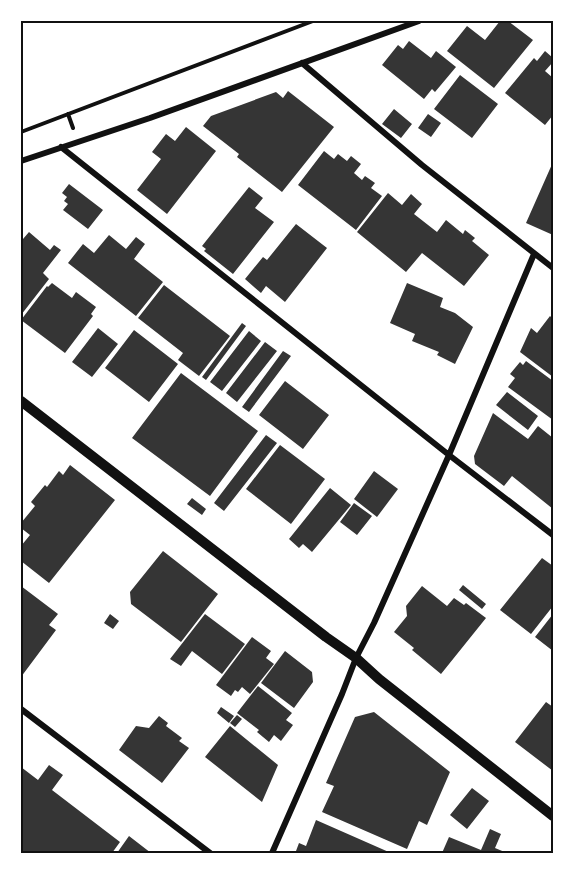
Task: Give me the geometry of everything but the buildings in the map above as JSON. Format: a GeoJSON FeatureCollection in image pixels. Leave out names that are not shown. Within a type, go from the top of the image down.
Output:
{"type":"FeatureCollection","features":[{"type":"Feature","properties":{"kind":"street"},"geometry":{"type":"LineString","coordinates":[[21,161],[150,118],[419,21]]}},
{"type":"Feature","properties":{"kind":"street"},"geometry":{"type":"LineString","coordinates":[[302,63],[422,165],[553,268]]}},
{"type":"Feature","properties":{"kind":"street"},"geometry":{"type":"LineString","coordinates":[[61,147],[553,535]]}},
{"type":"Feature","properties":{"kind":"street"},"geometry":{"type":"LineString","coordinates":[[272,853],[356,658],[449,455],[534,254]]}},
{"type":"Feature","properties":{"kind":"street"},"geometry":{"type":"LineString","coordinates":[[21,401],[356,658],[379,679],[553,816]]}},
{"type":"Feature","properties":{"kind":"street"},"geometry":{"type":"LineString","coordinates":[[21,709],[210,853]]}},
{"type":"Feature","properties":{"kind":"path"},"geometry":{"type":"LineString","coordinates":[[21,132],[314,21]]}}]}
